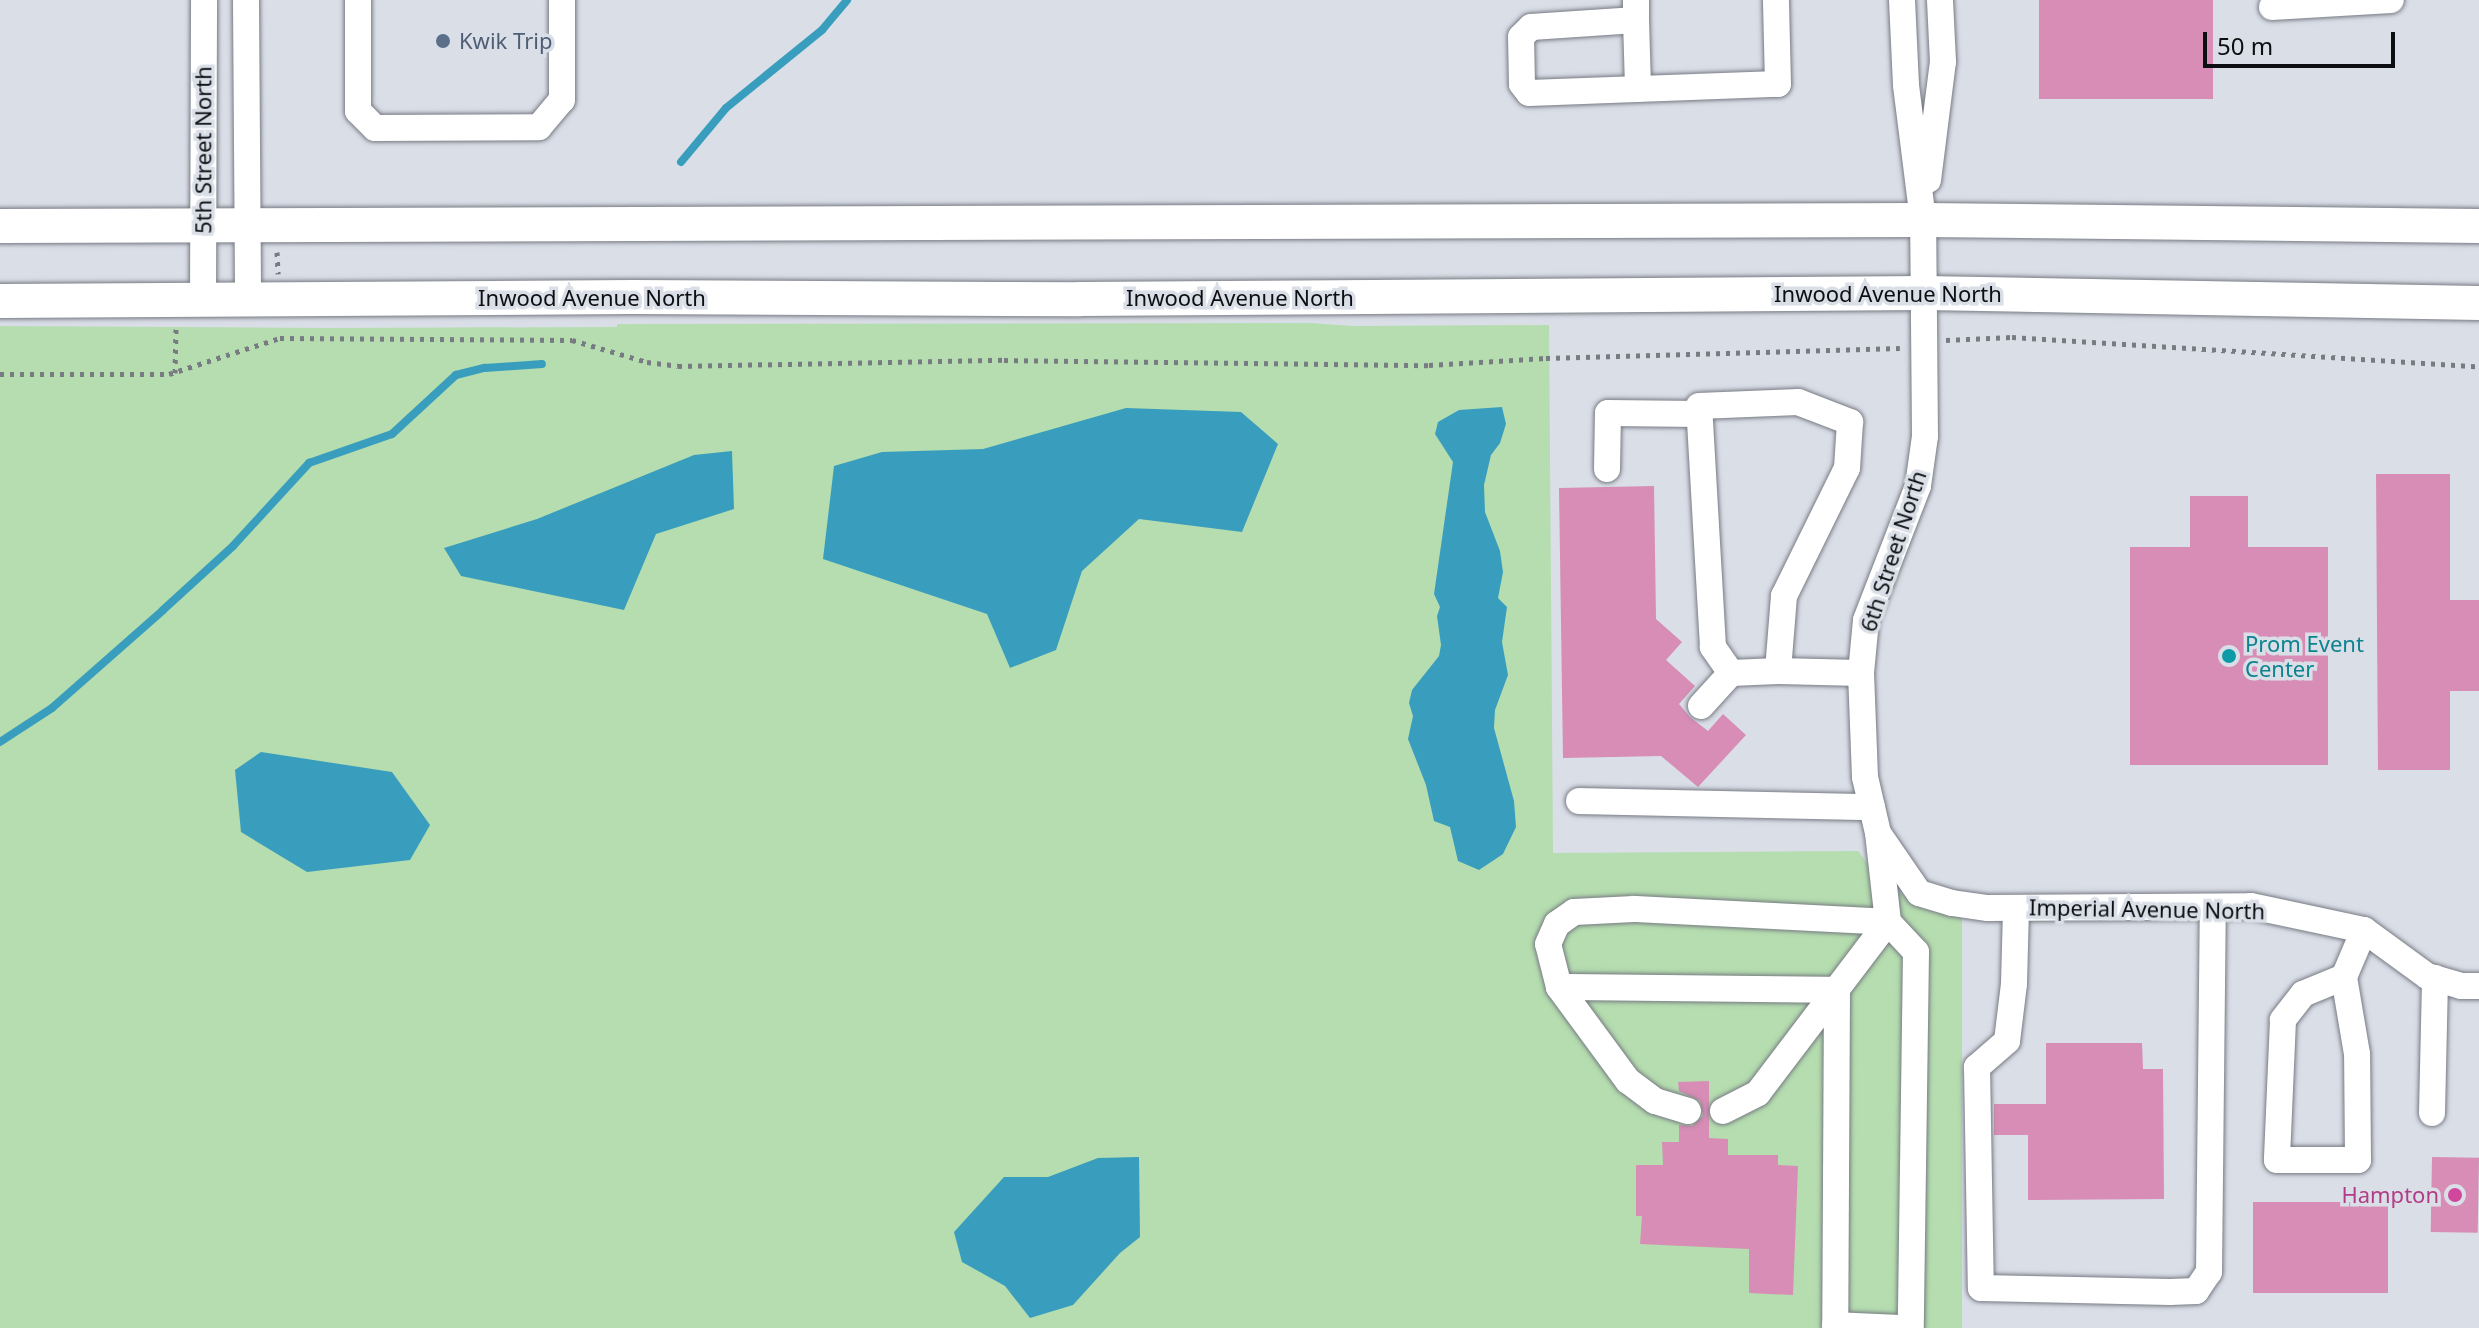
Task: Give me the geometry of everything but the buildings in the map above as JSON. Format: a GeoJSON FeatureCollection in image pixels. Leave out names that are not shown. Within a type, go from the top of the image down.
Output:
{"type":"FeatureCollection","features":[{"type":"Feature","properties":{"kind":"main road"},"geometry":{"type":"LineString","coordinates":[[0,226],[1923,220],[2479,226]]}},
{"type":"Feature","properties":{"kind":"main road","name":"Inwood Avenue North"},"geometry":{"type":"LineString","coordinates":[[0,301],[1925,293],[2479,303]]}},
{"type":"Feature","properties":{"kind":"street","name":"5th Street North"},"geometry":{"type":"LineString","coordinates":[[203,301],[204,0]]}},
{"type":"Feature","properties":{"kind":"street","name":"5th Street North"},"geometry":{"type":"LineString","coordinates":[[246,0],[248,301]]}},
{"type":"Feature","properties":{"kind":"street"},"geometry":{"type":"LineString","coordinates":[[358,0],[358,111],[375,128],[539,127],[562,100],[562,0]]}},
{"type":"Feature","properties":{"kind":"street"},"geometry":{"type":"LineString","coordinates":[[1638,89],[1636,10],[1531,27],[1521,37],[1522,84],[1529,93],[1778,84],[1776,0]]}},
{"type":"Feature","properties":{"kind":"street"},"geometry":{"type":"LineString","coordinates":[[1902,0],[1906,85],[1923,220]]}},
{"type":"Feature","properties":{"kind":"street"},"geometry":{"type":"LineString","coordinates":[[1923,220],[1943,62],[1940,0]]}},
{"type":"Feature","properties":{"kind":"street"},"geometry":{"type":"LineString","coordinates":[[2272,7],[2391,0]]}},
{"type":"Feature","properties":{"kind":"street","name":"6th Street North"},"geometry":{"type":"LineString","coordinates":[[1878,833],[1865,777],[1861,673],[1866,620],[1918,486],[1925,436],[1923,220]]}},
{"type":"Feature","properties":{"kind":"street"},"geometry":{"type":"LineString","coordinates":[[1731,673],[1713,647],[1699,406],[1798,402],[1850,422],[1847,468],[1784,596],[1778,671]]}},
{"type":"Feature","properties":{"kind":"street"},"geometry":{"type":"LineString","coordinates":[[1607,469],[1608,413],[1700,414]]}},
{"type":"Feature","properties":{"kind":"street"},"geometry":{"type":"LineString","coordinates":[[1701,706],[1731,673],[1861,673]]}},
{"type":"Feature","properties":{"kind":"street"},"geometry":{"type":"LineString","coordinates":[[1579,801],[1872,807]]}},
{"type":"Feature","properties":{"kind":"street"},"geometry":{"type":"LineString","coordinates":[[1878,833],[1888,922],[1916,952],[1911,1328]]}},
{"type":"Feature","properties":{"kind":"street","name":"Imperial Avenue North"},"geometry":{"type":"LineString","coordinates":[[1878,833],[1919,893],[1952,903],[2016,908],[2251,906],[2364,930],[2435,978],[2461,986],[2479,986]]}},
{"type":"Feature","properties":{"kind":"street"},"geometry":{"type":"LineString","coordinates":[[2016,908],[2014,984],[2007,1041],[1977,1067],[1981,1288],[2170,1292],[2196,1291],[2209,1272],[2213,907]]}},
{"type":"Feature","properties":{"kind":"street"},"geometry":{"type":"LineString","coordinates":[[1688,1111],[1655,1101],[1628,1081],[1559,987],[1548,944],[1557,924],[1574,912],[1634,909],[1888,922]]}},
{"type":"Feature","properties":{"kind":"street"},"geometry":{"type":"LineString","coordinates":[[1723,1111],[1758,1093],[1888,922]]}},
{"type":"Feature","properties":{"kind":"street"},"geometry":{"type":"LineString","coordinates":[[2344,977],[2303,994],[2283,1020],[2277,1160],[2358,1160],[2357,1054],[2344,977],[2364,930]]}},
{"type":"Feature","properties":{"kind":"street"},"geometry":{"type":"LineString","coordinates":[[2432,1113],[2435,978]]}},
{"type":"Feature","properties":{"kind":"street"},"geometry":{"type":"LineString","coordinates":[[1559,987],[1837,990]]}},
{"type":"Feature","properties":{"kind":"street"},"geometry":{"type":"LineString","coordinates":[[1837,990],[1835,1325],[1898,1328]]}},
{"type":"Feature","properties":{"kind":"path"},"geometry":{"type":"LineString","coordinates":[[175,373],[176,327]]}},
{"type":"Feature","properties":{"kind":"path"},"geometry":{"type":"LineString","coordinates":[[1961,338],[2012,337],[2479,366]]}},
{"type":"Feature","properties":{"kind":"path"},"geometry":{"type":"LineString","coordinates":[[0,374],[135,377],[175,373],[280,338],[572,340],[647,362],[678,366],[1004,360],[1429,365],[1546,358],[1890,349]]}},
{"type":"Feature","properties":{"kind":"green space"},"geometry":{"type":"Polygon","coordinates":[[[1310,323],[1353,326],[1549,325],[1553,853],[1858,851],[1875,873],[1896,891],[1932,911],[1962,918],[1962,1328],[0,1328],[0,326],[329,328],[617,327],[617,324],[1310,323]]]}},
{"type":"Feature","properties":{"kind":"water"},"geometry":{"type":"Polygon","coordinates":[[[1502,407],[1506,424],[1500,443],[1491,455],[1484,485],[1485,512],[1500,551],[1503,572],[1498,598],[1507,607],[1502,642],[1508,675],[1495,710],[1494,728],[1514,801],[1516,827],[1503,854],[1479,870],[1458,861],[1450,827],[1434,821],[1426,785],[1408,739],[1413,716],[1409,703],[1412,690],[1439,656],[1441,645],[1437,616],[1440,607],[1434,594],[1453,462],[1435,434],[1438,422],[1459,410],[1502,407]]]}},
{"type":"Feature","properties":{"kind":"water"},"geometry":{"type":"Polygon","coordinates":[[[1126,408],[1241,412],[1278,444],[1242,532],[1139,519],[1082,571],[1056,650],[1010,668],[987,614],[823,559],[834,466],[882,452],[983,449],[1126,408]]]}},
{"type":"Feature","properties":{"kind":"water"},"geometry":{"type":"Polygon","coordinates":[[[732,451],[734,509],[656,534],[624,610],[461,576],[444,548],[537,519],[694,455],[732,451]]]}},
{"type":"Feature","properties":{"kind":"water"},"geometry":{"type":"Polygon","coordinates":[[[261,752],[392,772],[430,825],[410,860],[307,872],[241,832],[235,770],[261,752]]]}},
{"type":"Feature","properties":{"kind":"water"},"geometry":{"type":"Polygon","coordinates":[[[1139,1157],[1140,1237],[1120,1253],[1073,1305],[1030,1318],[1005,1286],[962,1262],[954,1232],[1004,1177],[1048,1177],[1098,1158],[1139,1157]]]}},
{"type":"Feature","properties":{"kind":"waterway"},"geometry":{"type":"LineString","coordinates":[[681,162],[726,108],[822,30],[847,0]]}},
{"type":"Feature","properties":{"kind":"waterway"},"geometry":{"type":"LineString","coordinates":[[0,742],[52,708],[163,610],[233,546],[309,463],[392,434],[456,375],[485,368],[542,364]]}},
{"type":"Feature","properties":{"kind":"place","name":"Kwik Trip"},"geometry":{"type":"Point","coordinates":[443,41]}},
{"type":"Feature","properties":{"kind":"place","name":"Prom Event Center"},"geometry":{"type":"Point","coordinates":[2229,656]}},
{"type":"Feature","properties":{"kind":"place","name":"Hampton"},"geometry":{"type":"Point","coordinates":[2455,1195]}}]}
